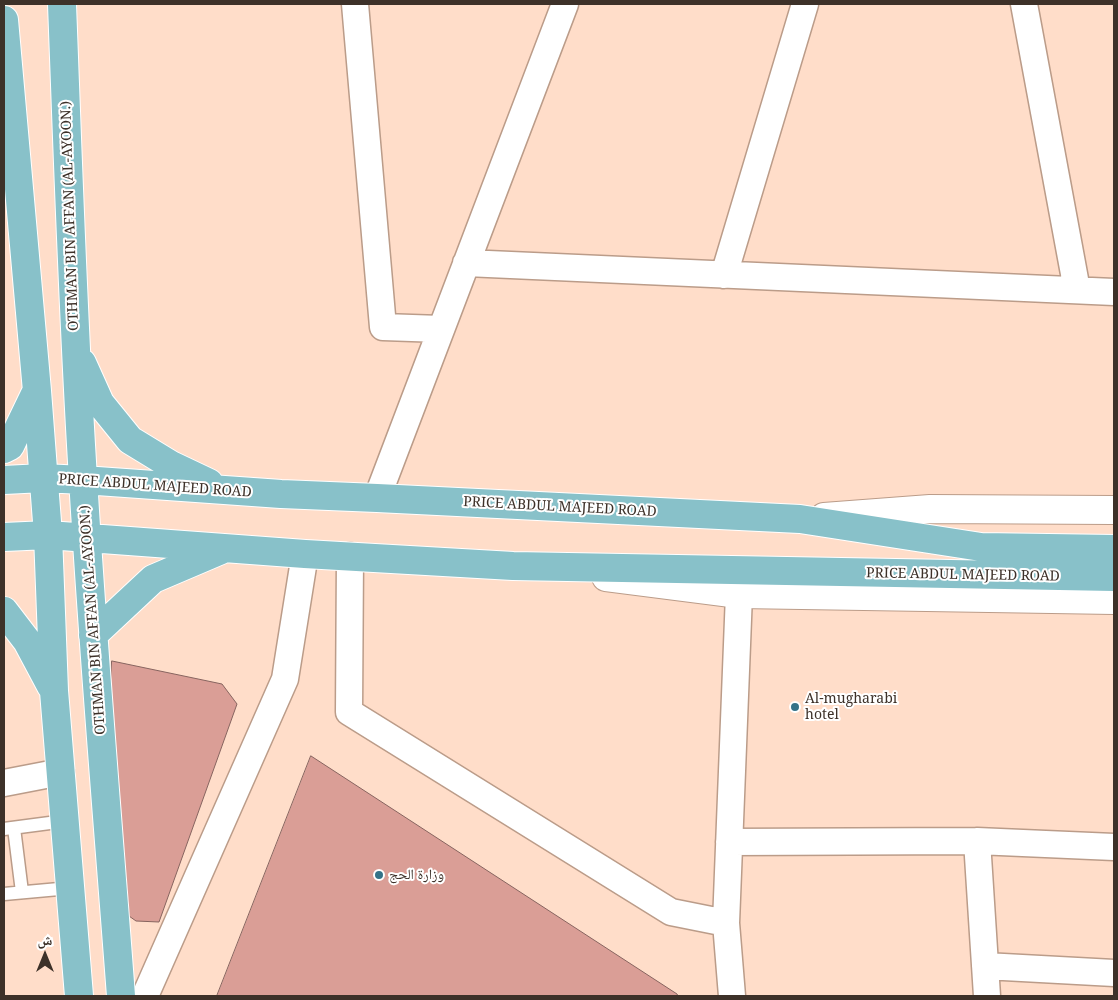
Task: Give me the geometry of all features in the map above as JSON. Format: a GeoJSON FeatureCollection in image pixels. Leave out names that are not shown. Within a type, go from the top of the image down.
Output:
{"type":"FeatureCollection","features":[{"type":"Feature","properties":{"kind":"main road","name":"OTHMAN BIN AFFAN (AL-AYOON.)"},"geometry":{"type":"LineString","coordinates":[[62,4],[83,480],[121,996]]}},
{"type":"Feature","properties":{"kind":"main road"},"geometry":{"type":"LineString","coordinates":[[4,20],[7,92],[37,391],[48,535],[54,691],[79,996]]}},
{"type":"Feature","properties":{"kind":"main road"},"geometry":{"type":"LineString","coordinates":[[76,350],[100,403],[130,440],[171,465],[222,490]]}},
{"type":"Feature","properties":{"kind":"main road"},"geometry":{"type":"LineString","coordinates":[[4,449],[10,446],[37,391]]}},
{"type":"Feature","properties":{"kind":"main road","name":"PRICE ABDUL MAJEED ROAD"},"geometry":{"type":"LineString","coordinates":[[4,480],[43,478],[280,494],[800,519],[981,547],[1114,549]]}},
{"type":"Feature","properties":{"kind":"main road","name":"PRICE ABDUL MAJEED ROAD"},"geometry":{"type":"LineString","coordinates":[[4,537],[48,535],[305,554],[513,566],[1114,577]]}},
{"type":"Feature","properties":{"kind":"main road"},"geometry":{"type":"LineString","coordinates":[[93,635],[153,579],[227,548]]}},
{"type":"Feature","properties":{"kind":"main road"},"geometry":{"type":"LineString","coordinates":[[4,611],[27,641],[54,691]]}},
{"type":"Feature","properties":{"kind":"street"},"geometry":{"type":"LineString","coordinates":[[355,4],[382,327],[441,328]]}},
{"type":"Feature","properties":{"kind":"street"},"geometry":{"type":"LineString","coordinates":[[377,498],[565,4]]}},
{"type":"Feature","properties":{"kind":"street"},"geometry":{"type":"LineString","coordinates":[[724,275],[804,4]]}},
{"type":"Feature","properties":{"kind":"street"},"geometry":{"type":"LineString","coordinates":[[1024,4],[1077,290]]}},
{"type":"Feature","properties":{"kind":"street"},"geometry":{"type":"LineString","coordinates":[[466,264],[1114,292]]}},
{"type":"Feature","properties":{"kind":"street"},"geometry":{"type":"LineString","coordinates":[[800,519],[930,509],[1114,510]]}},
{"type":"Feature","properties":{"kind":"street"},"geometry":{"type":"LineString","coordinates":[[145,996],[285,679],[305,554]]}},
{"type":"Feature","properties":{"kind":"street"},"geometry":{"type":"LineString","coordinates":[[350,556],[349,712],[671,912],[726,923]]}},
{"type":"Feature","properties":{"kind":"street"},"geometry":{"type":"LineString","coordinates":[[513,566],[739,594],[1114,600]]}},
{"type":"Feature","properties":{"kind":"street"},"geometry":{"type":"LineString","coordinates":[[732,996],[726,923],[739,594]]}},
{"type":"Feature","properties":{"kind":"street"},"geometry":{"type":"LineString","coordinates":[[4,783],[61,772]]}},
{"type":"Feature","properties":{"kind":"street"},"geometry":{"type":"LineString","coordinates":[[729,842],[977,841],[1114,847]]}},
{"type":"Feature","properties":{"kind":"street"},"geometry":{"type":"LineString","coordinates":[[977,841],[987,996]]}},
{"type":"Feature","properties":{"kind":"street"},"geometry":{"type":"LineString","coordinates":[[985,966],[1114,973]]}},
{"type":"Feature","properties":{"kind":"lane"},"geometry":{"type":"LineString","coordinates":[[22,892],[9,828],[65,821]]}},
{"type":"Feature","properties":{"kind":"lane"},"geometry":{"type":"LineString","coordinates":[[4,894],[70,888]]}},
{"type":"Feature","properties":{"kind":"building"},"geometry":{"type":"Polygon","coordinates":[[[112,661],[222,684],[237,704],[159,922],[136,921],[129,916],[110,689],[112,661]]]}},
{"type":"Feature","properties":{"kind":"building","name":"وزارة الحج"},"geometry":{"type":"Polygon","coordinates":[[[311,756],[677,994],[678,996],[217,996],[311,756]]]}},
{"type":"Feature","properties":{"kind":"place","name":"Al-mugharabi hotel"},"geometry":{"type":"Point","coordinates":[795,707]}},
{"type":"Feature","properties":{"kind":"place","name":"وزارة الحج"},"geometry":{"type":"Point","coordinates":[379,875]}}]}
